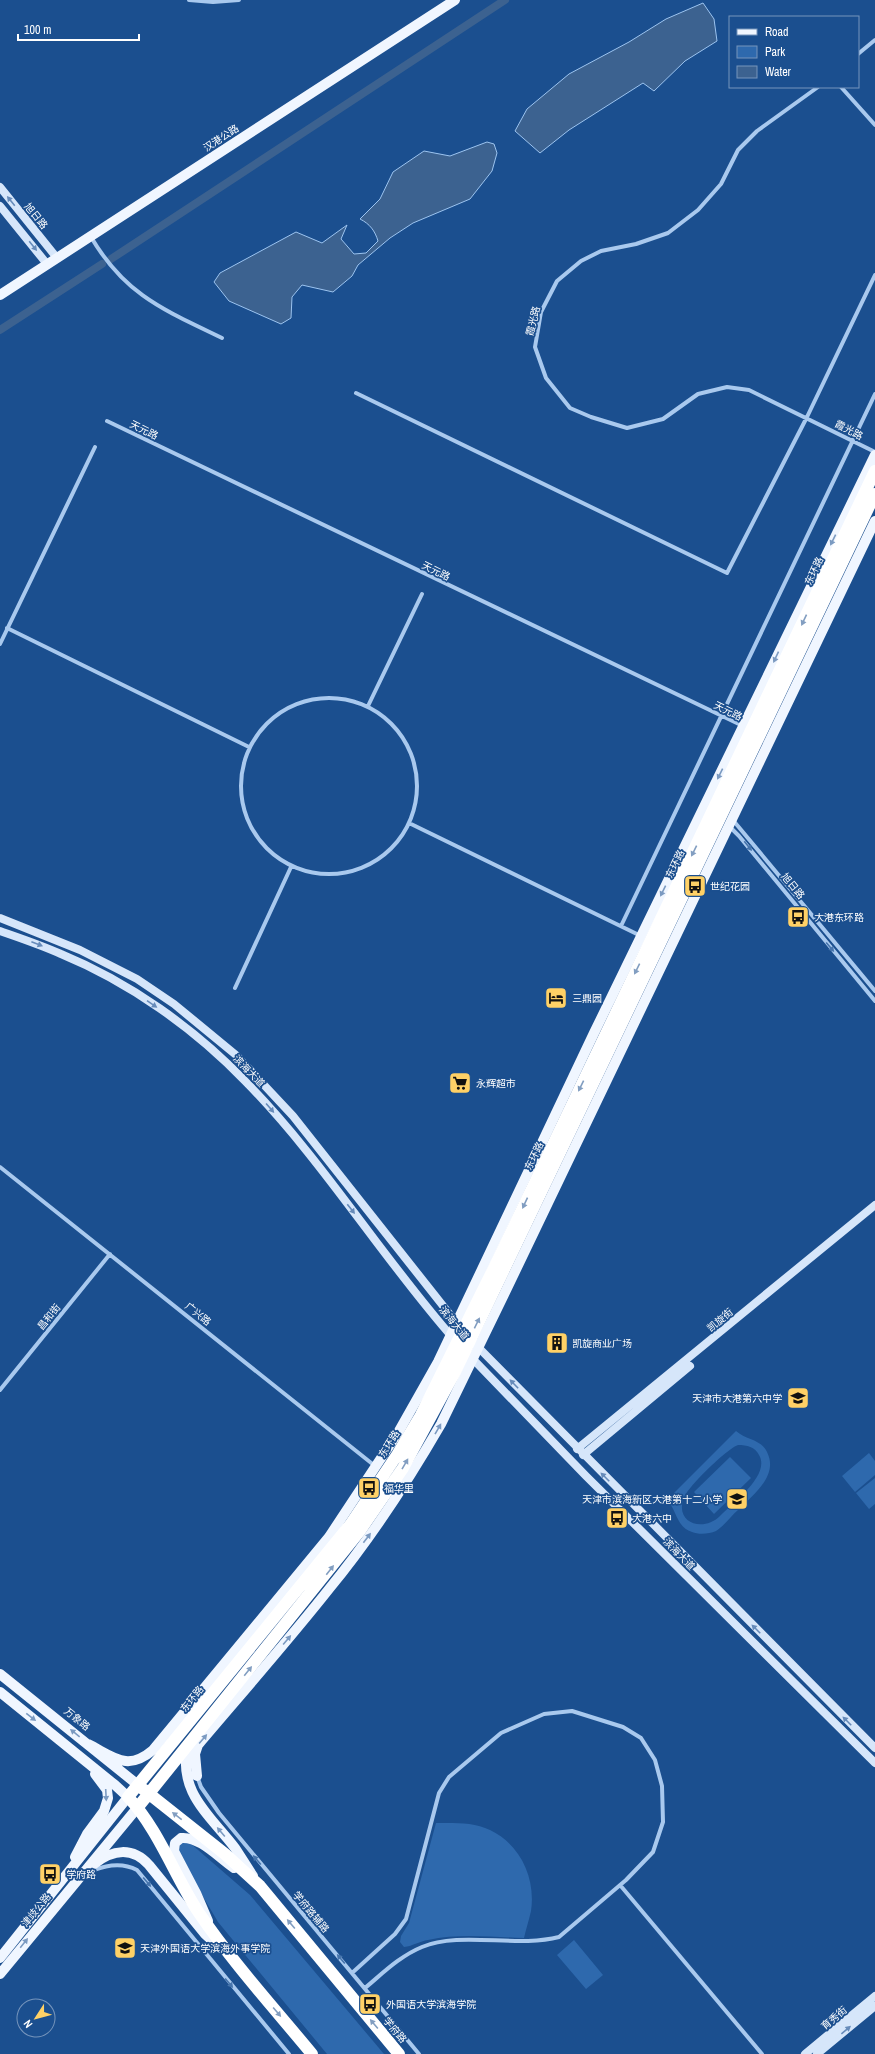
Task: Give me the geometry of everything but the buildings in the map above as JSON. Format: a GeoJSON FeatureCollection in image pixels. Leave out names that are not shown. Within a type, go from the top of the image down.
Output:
{"type":"FeatureCollection","features":[{"type":"Feature","properties":{"kind":"highway","name":"东环路"},"geometry":{"type":"LineString","coordinates":[[138,1807],[290,1620],[364,1526],[403,1468],[433,1414],[461,1347],[717,815],[751,731],[875,471]]}},
{"type":"Feature","properties":{"kind":"highway","name":"东环路"},"geometry":{"type":"LineString","coordinates":[[751,731],[875,494]]}},
{"type":"Feature","properties":{"kind":"highway","name":"东环路"},"geometry":{"type":"LineString","coordinates":[[128,1797],[350,1525],[381,1470],[421,1415],[461,1347]]}},
{"type":"Feature","properties":{"kind":"highway","name":"学府路"},"geometry":{"type":"LineString","coordinates":[[138,1785],[225,1854],[260,1886],[399,2054]]}},
{"type":"Feature","properties":{"kind":"highway"},"geometry":{"type":"LineString","coordinates":[[128,1797],[138,1807],[151,1827],[194,1905],[213,1933],[312,2054]]}},
{"type":"Feature","properties":{"kind":"main road","name":"汉港公路"},"geometry":{"type":"LineString","coordinates":[[0,288],[55,256],[445,0]]}},
{"type":"Feature","properties":{"kind":"main road","name":"汉港公路"},"geometry":{"type":"LineString","coordinates":[[55,256],[91,237],[455,0]]}},
{"type":"Feature","properties":{"kind":"main road","name":"旭日路"},"geometry":{"type":"LineString","coordinates":[[0,187],[55,256]]}},
{"type":"Feature","properties":{"kind":"main road"},"geometry":{"type":"LineString","coordinates":[[0,206],[45,262]]}},
{"type":"Feature","properties":{"kind":"main road","name":"汉港公路"},"geometry":{"type":"LineString","coordinates":[[0,295],[45,262]]}},
{"type":"Feature","properties":{"kind":"main road"},"geometry":{"type":"LineString","coordinates":[[717,815],[751,731],[875,453]]}},
{"type":"Feature","properties":{"kind":"main road"},"geometry":{"type":"LineString","coordinates":[[197,1776],[195,1754],[198,1745],[330,1589],[376,1525],[433,1437],[461,1347],[655,943],[717,815],[875,521]]}},
{"type":"Feature","properties":{"kind":"main road","name":"滨海大道"},"geometry":{"type":"LineString","coordinates":[[0,918],[62,942],[117,968],[174,1004],[231,1050],[253,1071],[293,1116],[467,1335],[580,1452],[875,1748]]}},
{"type":"Feature","properties":{"kind":"main road","name":"滨海大道"},"geometry":{"type":"LineString","coordinates":[[0,930],[62,954],[118,983],[168,1015],[213,1051],[245,1080],[284,1123],[461,1347],[586,1476],[875,1762]]}},
{"type":"Feature","properties":{"kind":"main road","name":"凯旋街"},"geometry":{"type":"LineString","coordinates":[[580,1452],[875,1205]]}},
{"type":"Feature","properties":{"kind":"main road","name":"凯旋街"},"geometry":{"type":"LineString","coordinates":[[580,1452],[875,1212]]}},
{"type":"Feature","properties":{"kind":"main road"},"geometry":{"type":"LineString","coordinates":[[88,1744],[119,1759],[129,1762],[140,1759],[153,1750],[329,1537],[381,1470]]}},
{"type":"Feature","properties":{"kind":"main road","name":"万象路"},"geometry":{"type":"LineString","coordinates":[[0,1674],[138,1785]]}},
{"type":"Feature","properties":{"kind":"main road"},"geometry":{"type":"LineString","coordinates":[[0,1692],[128,1797]]}},
{"type":"Feature","properties":{"kind":"main road"},"geometry":{"type":"LineString","coordinates":[[188,1744],[185,1759],[192,1794],[202,1810],[235,1848],[260,1886]]}},
{"type":"Feature","properties":{"kind":"main road"},"geometry":{"type":"LineString","coordinates":[[70,1870],[80,1845],[104,1811],[108,1798],[107,1790],[104,1784],[76,1753]]}},
{"type":"Feature","properties":{"kind":"main road","name":"津歧公路"},"geometry":{"type":"LineString","coordinates":[[0,1958],[128,1797]]}},
{"type":"Feature","properties":{"kind":"main road","name":"津歧公路"},"geometry":{"type":"LineString","coordinates":[[0,1974],[138,1807]]}},
{"type":"Feature","properties":{"kind":"main road"},"geometry":{"type":"LineString","coordinates":[[213,1933],[196,1893],[174,1851],[177,1840],[190,1839],[203,1845],[260,1886]]}},
{"type":"Feature","properties":{"kind":"main road"},"geometry":{"type":"LineString","coordinates":[[79,1877],[99,1860],[113,1853],[122,1851],[134,1854],[146,1862],[205,1934],[234,1960]]}},
{"type":"Feature","properties":{"kind":"main road","name":"育秀街"},"geometry":{"type":"LineString","coordinates":[[806,2054],[875,1996]]}},
{"type":"Feature","properties":{"kind":"main road","name":"育秀街"},"geometry":{"type":"LineString","coordinates":[[817,2054],[875,2006]]}},
{"type":"Feature","properties":{"kind":"street"},"geometry":{"type":"LineString","coordinates":[[189,0],[213,2],[239,0]]}},
{"type":"Feature","properties":{"kind":"street"},"geometry":{"type":"LineString","coordinates":[[859,53],[875,40]]}},
{"type":"Feature","properties":{"kind":"street","name":"霞光路"},"geometry":{"type":"LineString","coordinates":[[817,88],[757,131],[738,150],[721,184],[698,210],[668,233],[636,244],[601,251],[581,261],[557,281],[542,312],[535,347],[546,378],[570,408],[592,417],[627,428],[663,419],[698,394],[727,386],[749,390],[807,417],[875,453]]}},
{"type":"Feature","properties":{"kind":"street"},"geometry":{"type":"LineString","coordinates":[[842,88],[875,125]]}},
{"type":"Feature","properties":{"kind":"street"},"geometry":{"type":"LineString","coordinates":[[91,237],[110,266],[133,289],[164,310],[222,338]]}},
{"type":"Feature","properties":{"kind":"street"},"geometry":{"type":"LineString","coordinates":[[356,393],[727,573],[807,417],[875,275]]}},
{"type":"Feature","properties":{"kind":"street"},"geometry":{"type":"LineString","coordinates":[[621,926],[875,394]]}},
{"type":"Feature","properties":{"kind":"street","name":"天元路"},"geometry":{"type":"LineString","coordinates":[[107,421],[751,731]]}},
{"type":"Feature","properties":{"kind":"street"},"geometry":{"type":"LineString","coordinates":[[0,644],[95,447]]}},
{"type":"Feature","properties":{"kind":"street"},"geometry":{"type":"LineString","coordinates":[[368,706],[422,594]]}},
{"type":"Feature","properties":{"kind":"street"},"geometry":{"type":"LineString","coordinates":[[7,628],[249,747]]}},
{"type":"Feature","properties":{"kind":"street"},"geometry":{"type":"LineString","coordinates":[[314,698],[342,698],[368,706],[393,724],[410,750],[418,780],[415,811],[402,838],[379,860],[351,873],[320,875],[291,867],[268,851],[251,828],[241,802],[241,774],[249,747],[265,724],[287,707],[314,698]]}},
{"type":"Feature","properties":{"kind":"street","name":"旭日路"},"geometry":{"type":"LineString","coordinates":[[717,815],[875,991]]}},
{"type":"Feature","properties":{"kind":"street","name":"旭日路"},"geometry":{"type":"LineString","coordinates":[[717,815],[739,836],[875,1001]]}},
{"type":"Feature","properties":{"kind":"street"},"geometry":{"type":"LineString","coordinates":[[409,823],[655,943]]}},
{"type":"Feature","properties":{"kind":"street"},"geometry":{"type":"LineString","coordinates":[[235,988],[291,867]]}},
{"type":"Feature","properties":{"kind":"street","name":"广兴路"},"geometry":{"type":"LineString","coordinates":[[0,1166],[381,1470]]}},
{"type":"Feature","properties":{"kind":"street","name":"昌和街"},"geometry":{"type":"LineString","coordinates":[[0,1390],[110,1254]]}},
{"type":"Feature","properties":{"kind":"street"},"geometry":{"type":"LineString","coordinates":[[352,1973],[395,1934],[406,1919],[439,1793],[449,1777],[501,1733],[544,1714],[572,1711],[623,1727],[641,1738],[655,1760],[662,1786],[663,1822],[653,1852],[620,1885],[559,1937],[531,1941],[446,1941],[423,1946],[402,1957],[365,1988]]}},
{"type":"Feature","properties":{"kind":"street","name":"学府路辅路"},"geometry":{"type":"LineString","coordinates":[[197,1776],[201,1787],[219,1813],[420,2054]]}},
{"type":"Feature","properties":{"kind":"street"},"geometry":{"type":"LineString","coordinates":[[79,1877],[115,1865],[128,1866],[137,1870],[289,2054]]}},
{"type":"Feature","properties":{"kind":"street"},"geometry":{"type":"LineString","coordinates":[[620,1885],[762,2054]]}},
{"type":"Feature","properties":{"kind":"green space"},"geometry":{"type":"Polygon","coordinates":[[[736,1431],[761,1444],[767,1452],[770,1461],[770,1469],[763,1484],[751,1498],[716,1531],[701,1534],[687,1530],[680,1522],[667,1500],[736,1431]],[[738,1445],[725,1453],[691,1487],[683,1500],[682,1508],[687,1520],[699,1524],[706,1524],[714,1521],[749,1488],[755,1480],[760,1471],[761,1463],[759,1455],[753,1448],[738,1445]]]}},
{"type":"Feature","properties":{"kind":"green space"},"geometry":{"type":"Polygon","coordinates":[[[869,1453],[875,1461],[875,1475],[855,1492],[842,1476],[869,1453]]]}},
{"type":"Feature","properties":{"kind":"green space"},"geometry":{"type":"Polygon","coordinates":[[[730,1457],[751,1478],[714,1514],[694,1492],[730,1457]]]}},
{"type":"Feature","properties":{"kind":"green space"},"geometry":{"type":"Polygon","coordinates":[[[875,1478],[875,1504],[869,1509],[856,1493],[875,1478]]]}},
{"type":"Feature","properties":{"kind":"green space"},"geometry":{"type":"Polygon","coordinates":[[[436,1823],[464,1824],[484,1827],[501,1836],[517,1853],[524,1863],[531,1886],[531,1911],[524,1938],[476,1936],[452,1937],[425,1941],[404,1947],[400,1942],[401,1936],[409,1923],[436,1823]]]}},
{"type":"Feature","properties":{"kind":"green space"},"geometry":{"type":"Polygon","coordinates":[[[182,1842],[190,1843],[250,1895],[384,2054],[327,2054],[218,1922],[178,1854],[182,1842]]]}},
{"type":"Feature","properties":{"kind":"green space"},"geometry":{"type":"Polygon","coordinates":[[[574,1940],[603,1975],[586,1989],[557,1955],[574,1940]]]}},
{"type":"Feature","properties":{"kind":"water"},"geometry":{"type":"Polygon","coordinates":[[[703,3],[714,19],[717,41],[685,61],[654,91],[643,83],[569,130],[540,153],[515,131],[527,109],[569,74],[629,42],[666,19],[703,3]]]}},
{"type":"Feature","properties":{"kind":"water"},"geometry":{"type":"Polygon","coordinates":[[[487,142],[494,144],[497,153],[492,171],[470,199],[413,223],[390,238],[358,265],[352,276],[333,292],[302,285],[292,297],[291,318],[281,324],[229,301],[214,282],[220,273],[296,232],[322,243],[347,225],[341,239],[354,254],[366,253],[378,241],[372,228],[360,219],[380,199],[393,172],[424,151],[450,156],[487,142]]]}},
{"type":"Feature","properties":{"kind":"waterway"},"geometry":{"type":"LineString","coordinates":[[111,259],[505,0]]}},
{"type":"Feature","properties":{"kind":"waterway"},"geometry":{"type":"LineString","coordinates":[[0,330],[102,264]]}},
{"type":"Feature","properties":{"kind":"place","name":"世纪花园"},"geometry":{"type":"Point","coordinates":[695,886]}},
{"type":"Feature","properties":{"kind":"place","name":"大港东环路"},"geometry":{"type":"Point","coordinates":[798,917]}},
{"type":"Feature","properties":{"kind":"place","name":"三鼎园"},"geometry":{"type":"Point","coordinates":[556,998]}},
{"type":"Feature","properties":{"kind":"place","name":"永辉超市"},"geometry":{"type":"Point","coordinates":[460,1083]}},
{"type":"Feature","properties":{"kind":"place","name":"凯旋商业广场"},"geometry":{"type":"Point","coordinates":[557,1343]}},
{"type":"Feature","properties":{"kind":"place","name":"天津市大港第六中学"},"geometry":{"type":"Point","coordinates":[798,1398]}},
{"type":"Feature","properties":{"kind":"place","name":"福华里"},"geometry":{"type":"Point","coordinates":[369,1488]}},
{"type":"Feature","properties":{"kind":"place","name":"天津市滨海新区大港第十二小学"},"geometry":{"type":"Point","coordinates":[737,1499]}},
{"type":"Feature","properties":{"kind":"place","name":"大港六中"},"geometry":{"type":"Point","coordinates":[617,1518]}},
{"type":"Feature","properties":{"kind":"place","name":"学府路"},"geometry":{"type":"Point","coordinates":[50,1874]}},
{"type":"Feature","properties":{"kind":"place","name":"天津外国语大学滨海外事学院"},"geometry":{"type":"Point","coordinates":[125,1948]}},
{"type":"Feature","properties":{"kind":"place","name":"外国语大学滨海学院"},"geometry":{"type":"Point","coordinates":[370,2004]}}]}
